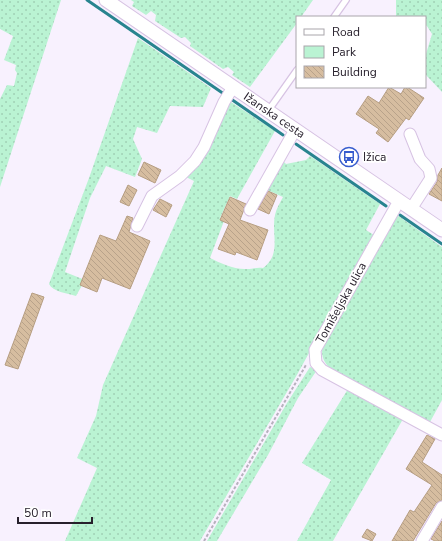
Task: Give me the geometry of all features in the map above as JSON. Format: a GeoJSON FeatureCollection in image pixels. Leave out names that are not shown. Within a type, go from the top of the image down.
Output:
{"type":"FeatureCollection","features":[{"type":"Feature","properties":{"kind":"street","name":"Ižanska cesta"},"geometry":{"type":"LineString","coordinates":[[106,0],[442,230]]}},
{"type":"Feature","properties":{"kind":"street"},"geometry":{"type":"LineString","coordinates":[[138,226],[152,196],[180,176],[195,161],[204,147],[224,102],[233,87]]}},
{"type":"Feature","properties":{"kind":"street"},"geometry":{"type":"LineString","coordinates":[[250,210],[295,130]]}},
{"type":"Feature","properties":{"kind":"street"},"geometry":{"type":"LineString","coordinates":[[410,134],[420,159],[429,169],[431,178],[411,209]]}},
{"type":"Feature","properties":{"kind":"street","name":"Tomišeljska ulica"},"geometry":{"type":"LineString","coordinates":[[399,201],[315,350],[316,363],[322,370],[442,435]]}},
{"type":"Feature","properties":{"kind":"street"},"geometry":{"type":"LineString","coordinates":[[422,541],[442,507]]}},
{"type":"Feature","properties":{"kind":"lane"},"geometry":{"type":"LineString","coordinates":[[335,16],[346,0]]}},
{"type":"Feature","properties":{"kind":"lane"},"geometry":{"type":"LineString","coordinates":[[268,111],[296,71]]}},
{"type":"Feature","properties":{"kind":"path"},"geometry":{"type":"LineString","coordinates":[[204,541],[315,350]]}},
{"type":"Feature","properties":{"kind":"green space"},"geometry":{"type":"Polygon","coordinates":[[[0,0],[61,0],[0,187],[0,99],[7,85],[14,86],[17,73],[15,70],[16,65],[4,60],[13,36],[0,29],[0,0]]]}},
{"type":"Feature","properties":{"kind":"green space"},"geometry":{"type":"Polygon","coordinates":[[[131,0],[313,0],[302,16],[296,16],[296,24],[250,87],[232,75],[234,72],[228,67],[223,69],[190,46],[191,43],[185,37],[181,38],[155,21],[156,15],[151,11],[146,15],[132,6],[134,2],[131,0]]]}},
{"type":"Feature","properties":{"kind":"green space"},"geometry":{"type":"Polygon","coordinates":[[[396,0],[442,0],[442,92],[426,75],[426,54],[432,34],[426,25],[426,16],[396,16],[396,0]]]}},
{"type":"Feature","properties":{"kind":"green space"},"geometry":{"type":"Polygon","coordinates":[[[138,38],[211,88],[203,107],[170,106],[157,133],[137,127],[133,139],[142,159],[135,177],[106,166],[90,198],[65,272],[85,280],[76,296],[61,292],[51,287],[49,284],[89,178],[138,38]]]}},
{"type":"Feature","properties":{"kind":"green space"},"geometry":{"type":"Polygon","coordinates":[[[228,100],[275,131],[237,199],[230,196],[220,218],[224,221],[210,258],[228,266],[242,269],[263,268],[269,262],[275,243],[275,215],[283,197],[265,189],[282,160],[286,164],[306,160],[310,156],[380,204],[366,230],[374,235],[298,373],[200,541],[65,541],[97,468],[77,458],[96,416],[103,385],[194,181],[184,176],[228,100]]]}},
{"type":"Feature","properties":{"kind":"green space"},"geometry":{"type":"Polygon","coordinates":[[[397,215],[442,247],[442,400],[430,422],[332,371],[326,364],[322,354],[324,340],[397,215]]]}},
{"type":"Feature","properties":{"kind":"green space"},"geometry":{"type":"Polygon","coordinates":[[[310,367],[317,370],[298,398],[268,455],[217,541],[207,541],[287,403],[310,367]]]}},
{"type":"Feature","properties":{"kind":"green space"},"geometry":{"type":"Polygon","coordinates":[[[348,389],[403,419],[333,541],[297,541],[331,480],[302,463],[348,389]]]}},
{"type":"Feature","properties":{"kind":"building"},"geometry":{"type":"Polygon","coordinates":[[[388,88],[401,94],[404,88],[409,88],[424,98],[409,120],[406,118],[388,142],[376,133],[379,129],[356,114],[368,96],[379,103],[388,88]]]}},
{"type":"Feature","properties":{"kind":"building"},"geometry":{"type":"Polygon","coordinates":[[[144,162],[161,170],[155,183],[138,175],[144,162]]]}},
{"type":"Feature","properties":{"kind":"building"},"geometry":{"type":"Polygon","coordinates":[[[442,168],[442,201],[429,194],[437,182],[438,175],[442,168]]]}},
{"type":"Feature","properties":{"kind":"building"},"geometry":{"type":"Polygon","coordinates":[[[128,185],[137,190],[129,206],[120,202],[128,185]]]}},
{"type":"Feature","properties":{"kind":"building"},"geometry":{"type":"Polygon","coordinates":[[[268,191],[277,195],[269,214],[258,209],[268,191]]]}},
{"type":"Feature","properties":{"kind":"building"},"geometry":{"type":"Polygon","coordinates":[[[230,197],[246,204],[240,220],[268,230],[257,260],[236,252],[235,255],[218,249],[229,224],[220,220],[230,197]]]}},
{"type":"Feature","properties":{"kind":"building"},"geometry":{"type":"Polygon","coordinates":[[[160,199],[172,205],[166,217],[153,210],[160,199]]]}},
{"type":"Feature","properties":{"kind":"building"},"geometry":{"type":"Polygon","coordinates":[[[127,216],[133,218],[129,232],[150,241],[130,289],[102,278],[97,292],[80,285],[100,235],[116,241],[127,216]]]}},
{"type":"Feature","properties":{"kind":"building"},"geometry":{"type":"Polygon","coordinates":[[[32,293],[44,297],[18,369],[5,365],[32,293]]]}},
{"type":"Feature","properties":{"kind":"building"},"geometry":{"type":"Polygon","coordinates":[[[427,435],[435,439],[422,462],[442,475],[442,500],[436,503],[413,541],[392,541],[410,510],[414,512],[432,485],[406,469],[427,435]]]}},
{"type":"Feature","properties":{"kind":"building"},"geometry":{"type":"Polygon","coordinates":[[[442,521],[442,541],[435,541],[431,539],[442,521]]]}},
{"type":"Feature","properties":{"kind":"building"},"geometry":{"type":"Polygon","coordinates":[[[367,529],[376,534],[372,541],[362,537],[367,529]]]}},
{"type":"Feature","properties":{"kind":"waterway"},"geometry":{"type":"LineString","coordinates":[[87,0],[224,94]]}},
{"type":"Feature","properties":{"kind":"waterway"},"geometry":{"type":"LineString","coordinates":[[231,99],[283,135]]}},
{"type":"Feature","properties":{"kind":"waterway"},"geometry":{"type":"LineString","coordinates":[[296,144],[386,206]]}},
{"type":"Feature","properties":{"kind":"waterway"},"geometry":{"type":"LineString","coordinates":[[400,215],[442,244]]}},
{"type":"Feature","properties":{"kind":"place","name":"Ižica"},"geometry":{"type":"Point","coordinates":[349,157]}}]}
